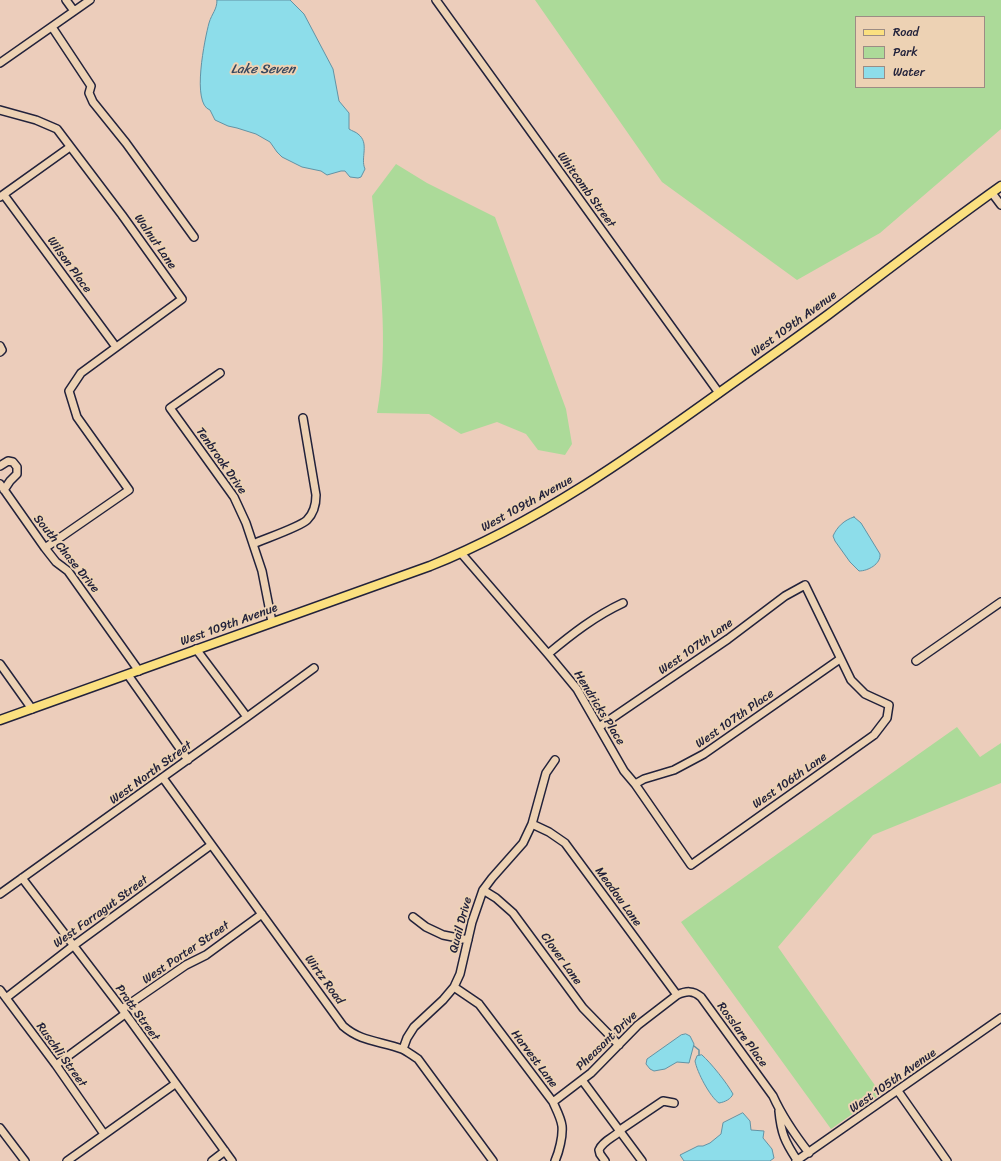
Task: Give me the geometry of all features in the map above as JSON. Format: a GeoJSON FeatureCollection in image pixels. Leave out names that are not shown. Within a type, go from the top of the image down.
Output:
{"type":"FeatureCollection","features":[{"type":"Feature","properties":{"kind":"main road","name":"West 109th Avenue"},"geometry":{"type":"LineString","coordinates":[[0,720],[128,675],[461,553],[544,510],[625,460],[827,316],[1001,186]]}},
{"type":"Feature","properties":{"kind":"street"},"geometry":{"type":"LineString","coordinates":[[66,0],[74,11]]}},
{"type":"Feature","properties":{"kind":"street"},"geometry":{"type":"LineString","coordinates":[[0,63],[74,11],[81,2],[90,0]]}},
{"type":"Feature","properties":{"kind":"street","name":"Whitcomb Street"},"geometry":{"type":"LineString","coordinates":[[436,0],[719,393]]}},
{"type":"Feature","properties":{"kind":"street"},"geometry":{"type":"LineString","coordinates":[[52,27],[91,86],[89,93],[94,102],[126,143],[194,237]]}},
{"type":"Feature","properties":{"kind":"street","name":"Walnut Lane"},"geometry":{"type":"LineString","coordinates":[[0,110],[36,120],[57,129],[122,215],[182,299],[81,373],[69,390],[77,417],[129,490],[45,548]]}},
{"type":"Feature","properties":{"kind":"street"},"geometry":{"type":"LineString","coordinates":[[2,196],[70,147]]}},
{"type":"Feature","properties":{"kind":"street"},"geometry":{"type":"LineString","coordinates":[[992,193],[1001,206]]}},
{"type":"Feature","properties":{"kind":"street","name":"Wilson Place"},"geometry":{"type":"LineString","coordinates":[[2,196],[116,347]]}},
{"type":"Feature","properties":{"kind":"street"},"geometry":{"type":"LineString","coordinates":[[0,346],[2,350],[0,352]]}},
{"type":"Feature","properties":{"kind":"street","name":"Tenbrook Drive"},"geometry":{"type":"LineString","coordinates":[[220,373],[170,408],[234,497],[246,523],[262,571],[272,622]]}},
{"type":"Feature","properties":{"kind":"street"},"geometry":{"type":"LineString","coordinates":[[253,544],[303,523],[311,515],[316,504],[316,495],[303,418]]}},
{"type":"Feature","properties":{"kind":"street","name":"South Chase Drive"},"geometry":{"type":"LineString","coordinates":[[0,466],[8,461],[13,462],[17,467],[17,474],[10,480],[8,487],[2,487]]}},
{"type":"Feature","properties":{"kind":"street","name":"South Chase Drive"},"geometry":{"type":"LineString","coordinates":[[2,487],[56,562],[68,570],[139,671]]}},
{"type":"Feature","properties":{"kind":"street","name":"Hendricks Place"},"geometry":{"type":"LineString","coordinates":[[461,553],[577,689],[624,770],[691,865]]}},
{"type":"Feature","properties":{"kind":"street","name":"West 107th Lane"},"geometry":{"type":"LineString","coordinates":[[599,728],[728,639],[784,596],[805,585],[840,658]]}},
{"type":"Feature","properties":{"kind":"street"},"geometry":{"type":"LineString","coordinates":[[916,661],[1001,602]]}},
{"type":"Feature","properties":{"kind":"street"},"geometry":{"type":"LineString","coordinates":[[548,654],[581,626],[608,609],[623,603]]}},
{"type":"Feature","properties":{"kind":"street"},"geometry":{"type":"LineString","coordinates":[[196,649],[247,718]]}},
{"type":"Feature","properties":{"kind":"street","name":"West 106th Lane"},"geometry":{"type":"LineString","coordinates":[[691,865],[874,735],[887,718],[889,705],[865,694],[851,680],[840,658]]}},
{"type":"Feature","properties":{"kind":"street","name":"West 107th Place"},"geometry":{"type":"LineString","coordinates":[[635,784],[644,779],[674,770],[704,754],[840,658]]}},
{"type":"Feature","properties":{"kind":"street"},"geometry":{"type":"LineString","coordinates":[[0,664],[32,709]]}},
{"type":"Feature","properties":{"kind":"street","name":"West North Street"},"geometry":{"type":"LineString","coordinates":[[0,894],[247,718],[314,668]]}},
{"type":"Feature","properties":{"kind":"street"},"geometry":{"type":"LineString","coordinates":[[128,675],[188,760]]}},
{"type":"Feature","properties":{"kind":"street","name":"Quail Drive"},"geometry":{"type":"LineString","coordinates":[[403,1049],[407,1038],[414,1027],[443,1000],[454,987],[460,974],[477,905],[483,890],[523,843],[532,824],[546,773],[555,760]]}},
{"type":"Feature","properties":{"kind":"street","name":"Wirtz Road"},"geometry":{"type":"LineString","coordinates":[[163,778],[347,1030],[360,1038],[403,1049],[418,1059],[493,1161]]}},
{"type":"Feature","properties":{"kind":"street","name":"Meadow Lane"},"geometry":{"type":"LineString","coordinates":[[532,824],[549,832],[565,843],[677,995]]}},
{"type":"Feature","properties":{"kind":"street","name":"West Farragut Street"},"geometry":{"type":"LineString","coordinates":[[6,998],[73,946],[211,845]]}},
{"type":"Feature","properties":{"kind":"street","name":"Pratt Street"},"geometry":{"type":"LineString","coordinates":[[22,878],[123,1012],[232,1161]]}},
{"type":"Feature","properties":{"kind":"street","name":"Clover Lane"},"geometry":{"type":"LineString","coordinates":[[483,890],[496,898],[510,910],[583,1008],[619,1045]]}},
{"type":"Feature","properties":{"kind":"street","name":"West Porter Street"},"geometry":{"type":"LineString","coordinates":[[56,1065],[186,965],[206,955],[262,914]]}},
{"type":"Feature","properties":{"kind":"street"},"geometry":{"type":"LineString","coordinates":[[413,917],[426,927],[443,935],[468,940]]}},
{"type":"Feature","properties":{"kind":"street","name":"Harvest Lane"},"geometry":{"type":"LineString","coordinates":[[454,987],[479,1004],[553,1102],[558,1112],[562,1127],[559,1152],[555,1161]]}},
{"type":"Feature","properties":{"kind":"street","name":"Ruschli Street"},"geometry":{"type":"LineString","coordinates":[[0,990],[56,1065],[104,1134]]}},
{"type":"Feature","properties":{"kind":"street","name":"Rosslare Place"},"geometry":{"type":"LineString","coordinates":[[677,995],[690,991],[696,993],[700,997],[772,1096],[778,1109],[809,1152]]}},
{"type":"Feature","properties":{"kind":"street","name":"Pheasant Drive"},"geometry":{"type":"LineString","coordinates":[[553,1102],[591,1073],[638,1025],[677,995]]}},
{"type":"Feature","properties":{"kind":"street","name":"West 105th Avenue"},"geometry":{"type":"LineString","coordinates":[[797,1161],[1001,1018]]}},
{"type":"Feature","properties":{"kind":"street"},"geometry":{"type":"LineString","coordinates":[[582,1080],[642,1161]]}},
{"type":"Feature","properties":{"kind":"street"},"geometry":{"type":"LineString","coordinates":[[67,1161],[175,1084]]}},
{"type":"Feature","properties":{"kind":"street"},"geometry":{"type":"LineString","coordinates":[[898,1091],[947,1161]]}},
{"type":"Feature","properties":{"kind":"street"},"geometry":{"type":"LineString","coordinates":[[605,1161],[600,1154],[600,1147],[623,1128],[663,1101],[674,1103]]}},
{"type":"Feature","properties":{"kind":"street","name":"Rosslare Place"},"geometry":{"type":"LineString","coordinates":[[778,1109],[781,1128],[787,1146],[797,1161]]}},
{"type":"Feature","properties":{"kind":"street"},"geometry":{"type":"LineString","coordinates":[[0,1128],[25,1161]]}},
{"type":"Feature","properties":{"kind":"street"},"geometry":{"type":"LineString","coordinates":[[212,1161],[225,1152]]}},
{"type":"Feature","properties":{"kind":"green space"},"geometry":{"type":"Polygon","coordinates":[[[535,0],[1001,0],[1001,129],[880,233],[797,280],[662,182],[535,0]]]}},
{"type":"Feature","properties":{"kind":"green space"},"geometry":{"type":"Polygon","coordinates":[[[396,164],[427,183],[495,217],[566,409],[572,444],[565,455],[538,450],[526,434],[497,422],[461,434],[429,414],[377,413],[383,359],[383,332],[380,278],[372,196],[396,164]]]}},
{"type":"Feature","properties":{"kind":"green space"},"geometry":{"type":"Polygon","coordinates":[[[957,727],[980,757],[1001,743],[1001,783],[873,835],[778,947],[881,1094],[831,1129],[681,922],[957,727]]]}},
{"type":"Feature","properties":{"kind":"water","name":"Lake Seven"},"geometry":{"type":"Polygon","coordinates":[[[217,0],[290,0],[304,14],[333,69],[339,101],[349,113],[349,129],[362,138],[364,146],[363,160],[365,169],[361,177],[350,177],[345,171],[327,175],[321,171],[302,167],[282,157],[270,142],[256,134],[228,126],[215,120],[210,110],[204,105],[201,96],[200,84],[205,42],[209,23],[217,0]]]}},
{"type":"Feature","properties":{"kind":"water"},"geometry":{"type":"Polygon","coordinates":[[[854,517],[861,523],[880,554],[880,558],[876,564],[863,571],[859,571],[850,562],[833,536],[841,524],[854,517]]]}},
{"type":"Feature","properties":{"kind":"water"},"geometry":{"type":"Polygon","coordinates":[[[686,1034],[690,1036],[694,1044],[689,1063],[677,1062],[665,1069],[654,1071],[650,1069],[646,1064],[647,1059],[681,1035],[686,1034]]]}},
{"type":"Feature","properties":{"kind":"water"},"geometry":{"type":"Polygon","coordinates":[[[702,1055],[719,1073],[733,1094],[728,1100],[719,1103],[715,1100],[704,1084],[695,1061],[697,1056],[702,1055]]]}},
{"type":"Feature","properties":{"kind":"water"},"geometry":{"type":"Polygon","coordinates":[[[743,1113],[750,1121],[751,1130],[764,1131],[763,1138],[772,1149],[774,1158],[770,1161],[684,1161],[680,1155],[698,1146],[703,1146],[710,1143],[721,1134],[723,1123],[743,1113]]]}},
{"type":"Feature","properties":{"kind":"waterway"},"geometry":{"type":"LineString","coordinates":[[694,1046],[699,1050],[699,1055]]}}]}
